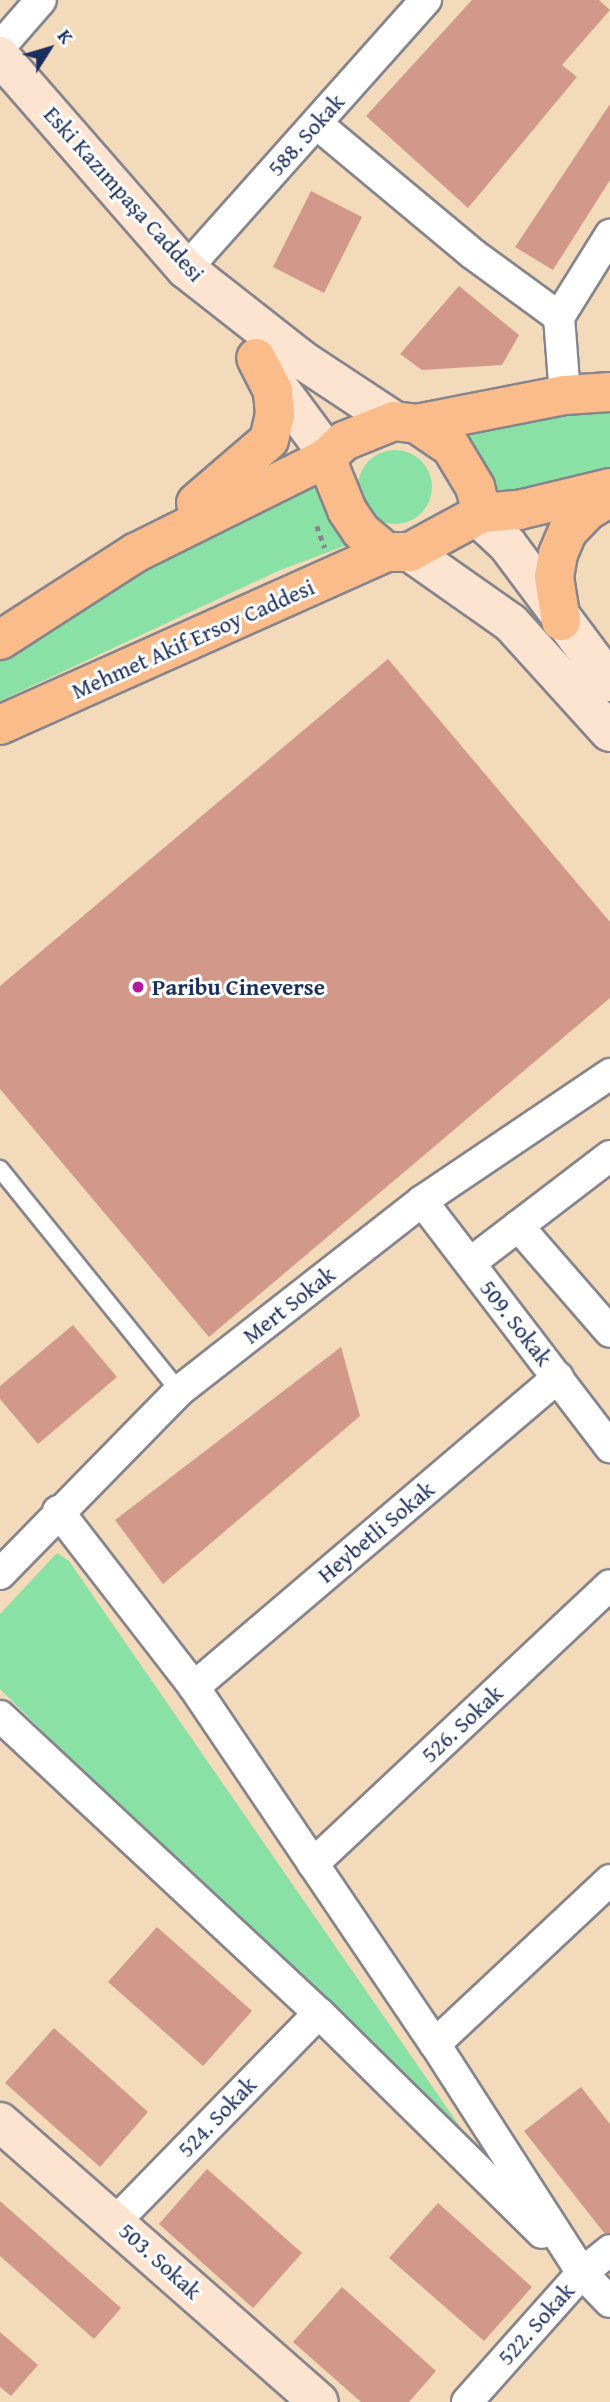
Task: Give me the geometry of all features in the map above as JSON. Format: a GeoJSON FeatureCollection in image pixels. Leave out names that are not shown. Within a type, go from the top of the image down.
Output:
{"type":"FeatureCollection","features":[{"type":"Feature","properties":{"kind":"main road"},"geometry":{"type":"LineString","coordinates":[[135,553],[269,440],[275,415],[273,391],[256,358]]}},
{"type":"Feature","properties":{"kind":"main road"},"geometry":{"type":"LineString","coordinates":[[0,640],[135,553],[327,455],[361,432],[565,395],[610,392]]}},
{"type":"Feature","properties":{"kind":"main road"},"geometry":{"type":"LineString","coordinates":[[421,419],[451,447],[475,487],[480,515]]}},
{"type":"Feature","properties":{"kind":"main road"},"geometry":{"type":"LineString","coordinates":[[327,455],[347,510],[361,531],[398,552],[480,515],[519,510],[610,488]]}},
{"type":"Feature","properties":{"kind":"main road"},"geometry":{"type":"LineString","coordinates":[[561,621],[554,577],[558,554],[569,531],[587,511],[610,496]]}},
{"type":"Feature","properties":{"kind":"main road","name":"Mehmet Akif Ersoy Caddesi"},"geometry":{"type":"LineString","coordinates":[[0,724],[398,552]]}},
{"type":"Feature","properties":{"kind":"street"},"geometry":{"type":"LineString","coordinates":[[0,47],[41,0]]}},
{"type":"Feature","properties":{"kind":"street","name":"588. Sokak"},"geometry":{"type":"LineString","coordinates":[[186,269],[426,0]]}},
{"type":"Feature","properties":{"kind":"street","name":"Eski Kazımpaşa Caddesi"},"geometry":{"type":"LineString","coordinates":[[0,55],[186,269],[302,360],[421,419]]}},
{"type":"Feature","properties":{"kind":"street"},"geometry":{"type":"LineString","coordinates":[[317,124],[473,254],[559,317]]}},
{"type":"Feature","properties":{"kind":"street"},"geometry":{"type":"LineString","coordinates":[[565,395],[559,317],[610,234]]}},
{"type":"Feature","properties":{"kind":"street"},"geometry":{"type":"LineString","coordinates":[[186,269],[327,455]]}},
{"type":"Feature","properties":{"kind":"street"},"geometry":{"type":"LineString","coordinates":[[480,515],[507,544],[561,621],[610,682]]}},
{"type":"Feature","properties":{"kind":"street"},"geometry":{"type":"LineString","coordinates":[[398,552],[511,623],[610,732]]}},
{"type":"Feature","properties":{"kind":"street","name":"Mert Sokak"},"geometry":{"type":"LineString","coordinates":[[0,1574],[58,1511],[179,1391],[422,1201],[610,1074]]}},
{"type":"Feature","properties":{"kind":"street"},"geometry":{"type":"LineString","coordinates":[[470,1263],[610,1156]]}},
{"type":"Feature","properties":{"kind":"street","name":"509. Sokak"},"geometry":{"type":"LineString","coordinates":[[422,1201],[610,1447]]}},
{"type":"Feature","properties":{"kind":"street"},"geometry":{"type":"LineString","coordinates":[[518,1226],[610,1332]]}},
{"type":"Feature","properties":{"kind":"street","name":"Heybetli Sokak"},"geometry":{"type":"LineString","coordinates":[[194,1687],[558,1377]]}},
{"type":"Feature","properties":{"kind":"street"},"geometry":{"type":"LineString","coordinates":[[58,1511],[194,1687],[435,2044],[582,2273]]}},
{"type":"Feature","properties":{"kind":"street","name":"526. Sokak"},"geometry":{"type":"LineString","coordinates":[[313,1864],[610,1585]]}},
{"type":"Feature","properties":{"kind":"street"},"geometry":{"type":"LineString","coordinates":[[0,1716],[319,2013],[610,2302]]}},
{"type":"Feature","properties":{"kind":"street"},"geometry":{"type":"LineString","coordinates":[[435,2044],[610,1880]]}},
{"type":"Feature","properties":{"kind":"street","name":"524. Sokak"},"geometry":{"type":"LineString","coordinates":[[116,2222],[319,2013]]}},
{"type":"Feature","properties":{"kind":"street","name":"503. Sokak"},"geometry":{"type":"LineString","coordinates":[[0,2122],[316,2401]]}},
{"type":"Feature","properties":{"kind":"street","name":"522. Sokak"},"geometry":{"type":"LineString","coordinates":[[467,2402],[582,2273],[610,2250]]}},
{"type":"Feature","properties":{"kind":"lane"},"geometry":{"type":"LineString","coordinates":[[0,1169],[179,1391]]}},
{"type":"Feature","properties":{"kind":"green space"},"geometry":{"type":"Polygon","coordinates":[[[610,406],[610,470],[494,496],[454,436],[610,406]]]}},
{"type":"Feature","properties":{"kind":"green space"},"geometry":{"type":"Polygon","coordinates":[[[395,450],[409,453],[421,461],[429,473],[432,487],[429,501],[421,513],[409,521],[395,524],[381,521],[369,513],[361,501],[358,487],[361,473],[369,461],[381,453],[395,450]]]}},
{"type":"Feature","properties":{"kind":"green space"},"geometry":{"type":"Polygon","coordinates":[[[313,479],[347,545],[278,571],[0,701],[0,650],[66,606],[313,479]]]}},
{"type":"Feature","properties":{"kind":"green space"},"geometry":{"type":"Polygon","coordinates":[[[57,1553],[69,1561],[463,2131],[466,2137],[459,2142],[0,1689],[0,1614],[57,1553]]]}},
{"type":"Feature","properties":{"kind":"building"},"geometry":{"type":"Polygon","coordinates":[[[472,0],[599,0],[610,10],[562,65],[577,77],[468,208],[366,116],[472,0]]]}},
{"type":"Feature","properties":{"kind":"building"},"geometry":{"type":"Polygon","coordinates":[[[610,104],[610,180],[553,270],[515,247],[610,104]]]}},
{"type":"Feature","properties":{"kind":"building"},"geometry":{"type":"Polygon","coordinates":[[[311,191],[362,217],[324,293],[273,267],[311,191]]]}},
{"type":"Feature","properties":{"kind":"building"},"geometry":{"type":"Polygon","coordinates":[[[459,286],[519,335],[502,365],[422,370],[400,354],[459,286]]]}},
{"type":"Feature","properties":{"kind":"building"},"geometry":{"type":"Polygon","coordinates":[[[388,659],[610,922],[610,998],[209,1337],[0,1089],[0,986],[388,659]]]}},
{"type":"Feature","properties":{"kind":"building"},"geometry":{"type":"Polygon","coordinates":[[[73,1325],[117,1377],[38,1444],[0,1399],[0,1386],[73,1325]]]}},
{"type":"Feature","properties":{"kind":"building"},"geometry":{"type":"Polygon","coordinates":[[[341,1347],[360,1416],[163,1584],[115,1520],[341,1347]]]}},
{"type":"Feature","properties":{"kind":"building"},"geometry":{"type":"Polygon","coordinates":[[[157,1927],[252,2011],[203,2066],[108,1982],[157,1927]]]}},
{"type":"Feature","properties":{"kind":"building"},"geometry":{"type":"Polygon","coordinates":[[[54,2028],[148,2112],[100,2167],[5,2083],[54,2028]]]}},
{"type":"Feature","properties":{"kind":"building"},"geometry":{"type":"Polygon","coordinates":[[[581,2087],[610,2124],[610,2233],[605,2234],[524,2131],[581,2087]]]}},
{"type":"Feature","properties":{"kind":"building"},"geometry":{"type":"Polygon","coordinates":[[[207,2169],[302,2253],[253,2308],[159,2224],[207,2169]]]}},
{"type":"Feature","properties":{"kind":"building"},"geometry":{"type":"Polygon","coordinates":[[[0,2201],[121,2308],[94,2339],[0,2256],[0,2201]]]}},
{"type":"Feature","properties":{"kind":"building"},"geometry":{"type":"Polygon","coordinates":[[[438,2203],[532,2287],[484,2341],[389,2258],[438,2203]]]}},
{"type":"Feature","properties":{"kind":"building"},"geometry":{"type":"Polygon","coordinates":[[[342,2287],[436,2371],[409,2402],[361,2402],[293,2342],[342,2287]]]}},
{"type":"Feature","properties":{"kind":"building"},"geometry":{"type":"Polygon","coordinates":[[[0,2332],[38,2365],[11,2396],[0,2387],[0,2332]]]}},
{"type":"Feature","properties":{"kind":"place","name":"Paribu Cineverse"},"geometry":{"type":"Point","coordinates":[138,987]}}]}
